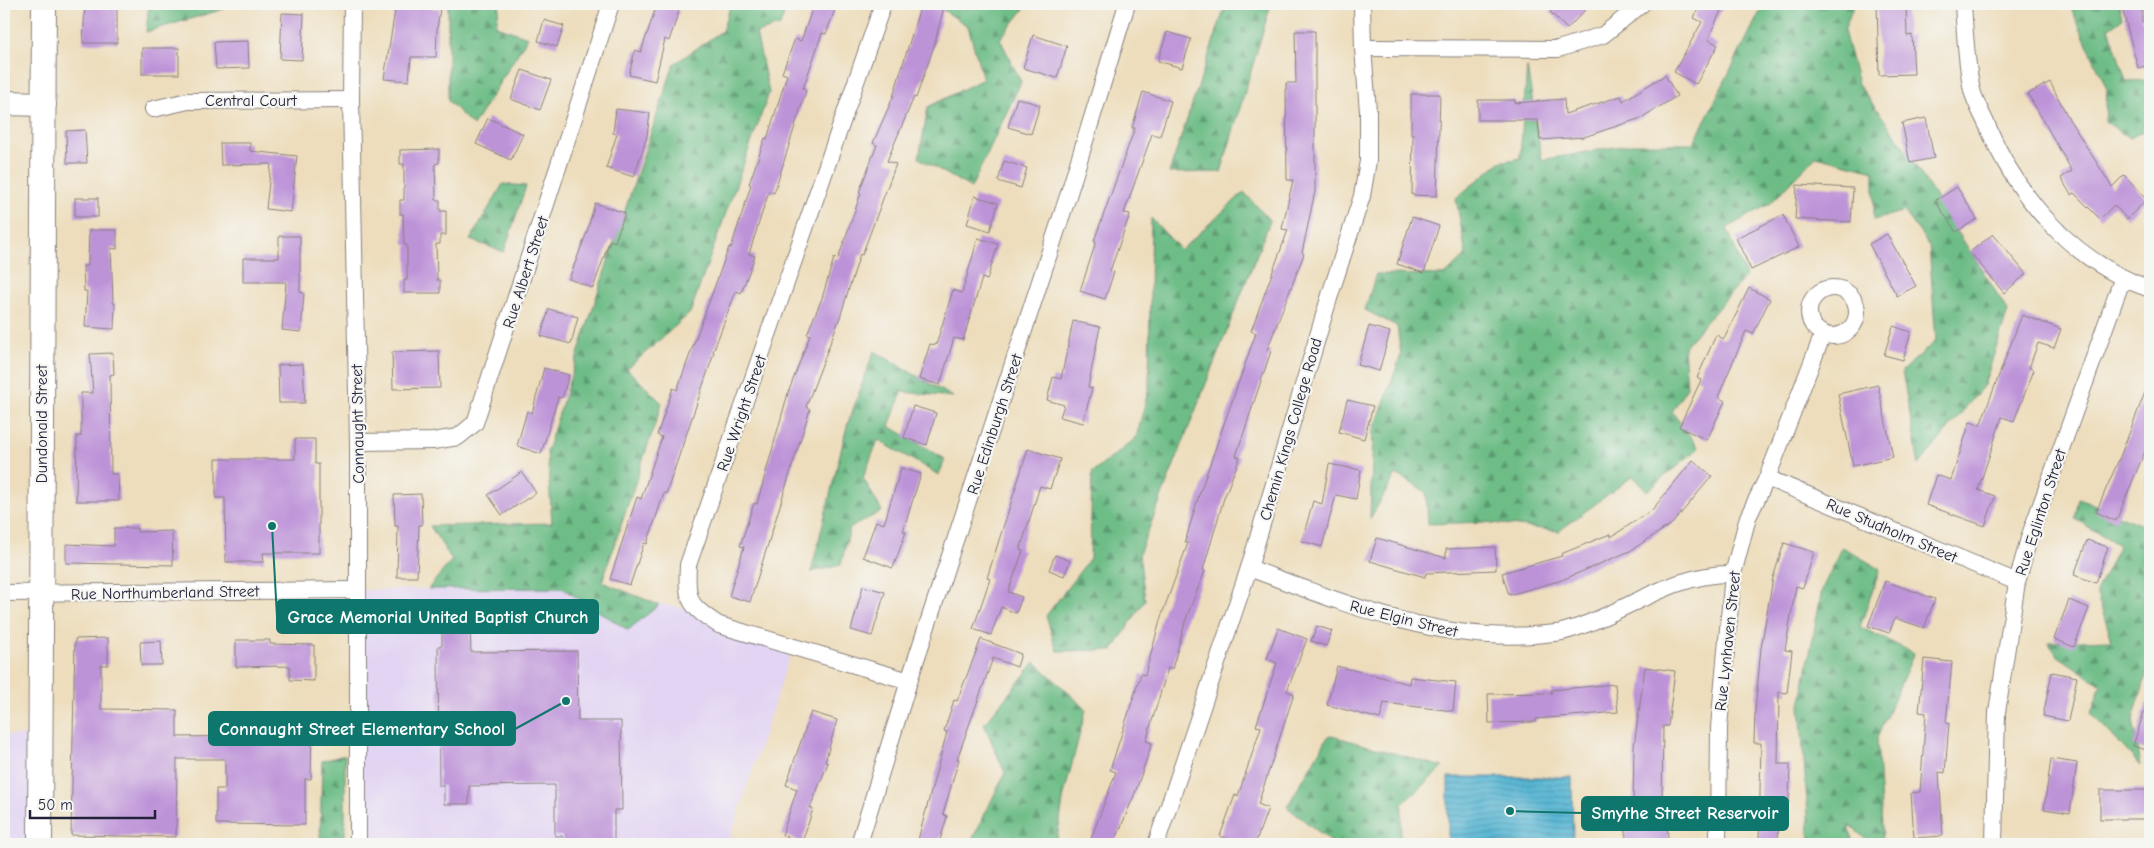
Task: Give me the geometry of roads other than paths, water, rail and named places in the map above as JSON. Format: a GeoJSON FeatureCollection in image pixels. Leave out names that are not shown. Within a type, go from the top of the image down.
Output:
{"type":"FeatureCollection","features":[{"type":"Feature","properties":{"kind":"street","name":"Dundonald Street"},"geometry":{"type":"LineString","coordinates":[[40,844],[44,4]]}},
{"type":"Feature","properties":{"kind":"street","name":"Connaught Street"},"geometry":{"type":"LineString","coordinates":[[352,4],[351,100],[358,442],[358,844]]}},
{"type":"Feature","properties":{"kind":"street","name":"Rue Albert Street"},"geometry":{"type":"LineString","coordinates":[[358,442],[433,442],[458,437],[474,423],[492,376],[611,4]]}},
{"type":"Feature","properties":{"kind":"street","name":"Rue Wright Street"},"geometry":{"type":"LineString","coordinates":[[882,4],[688,565],[687,589],[696,610],[719,624],[909,681]]}},
{"type":"Feature","properties":{"kind":"street","name":"Rue Edinburgh Street"},"geometry":{"type":"LineString","coordinates":[[859,844],[909,681],[1068,196],[1127,4]]}},
{"type":"Feature","properties":{"kind":"street","name":"Chemin Kings College Road"},"geometry":{"type":"LineString","coordinates":[[1156,844],[1249,568],[1330,295],[1362,196],[1368,162],[1368,111],[1362,4]]}},
{"type":"Feature","properties":{"kind":"street"},"geometry":{"type":"LineString","coordinates":[[1363,48],[1558,49],[1603,35],[1642,4]]}},
{"type":"Feature","properties":{"kind":"street"},"geometry":{"type":"LineString","coordinates":[[1963,4],[1972,91],[1992,137],[2014,180],[2041,215],[2082,252],[2122,280],[2150,289]]}},
{"type":"Feature","properties":{"kind":"street","name":"Central Court"},"geometry":{"type":"LineString","coordinates":[[153,109],[188,101],[351,100]]}},
{"type":"Feature","properties":{"kind":"street"},"geometry":{"type":"LineString","coordinates":[[4,103],[44,104]]}},
{"type":"Feature","properties":{"kind":"street","name":"Rue Eglinton Street"},"geometry":{"type":"LineString","coordinates":[[1994,844],[1997,712],[2017,582],[2030,535],[2122,280]]}},
{"type":"Feature","properties":{"kind":"street","name":"Rue Lynhaven Street"},"geometry":{"type":"LineString","coordinates":[[1718,844],[1719,727],[1733,574],[1748,517],[1767,478],[1823,334]]}},
{"type":"Feature","properties":{"kind":"street","name":"Rue Studholm Street"},"geometry":{"type":"LineString","coordinates":[[1767,478],[2017,582]]}},
{"type":"Feature","properties":{"kind":"street","name":"Rue Elgin Street"},"geometry":{"type":"LineString","coordinates":[[1249,568],[1344,603],[1408,622],[1464,633],[1511,636],[1561,632],[1608,616],[1692,577],[1712,573],[1733,574]]}},
{"type":"Feature","properties":{"kind":"street","name":"Rue Northumberland Street"},"geometry":{"type":"LineString","coordinates":[[4,593],[357,590]]}},
{"type":"Feature","properties":{"kind":"water"},"geometry":{"type":"Polygon","coordinates":[[[1448,777],[1572,777],[1573,844],[1448,844],[1448,777]]]}},
{"type":"Feature","properties":{"kind":"place","name":"Grace Memorial United Baptist Church"},"geometry":{"type":"Point","coordinates":[272,526]}},
{"type":"Feature","properties":{"kind":"place","name":"Connaught Street Elementary School"},"geometry":{"type":"Point","coordinates":[566,701]}},
{"type":"Feature","properties":{"kind":"place","name":"Smythe Street Reservoir"},"geometry":{"type":"Point","coordinates":[1510,811]}}]}
